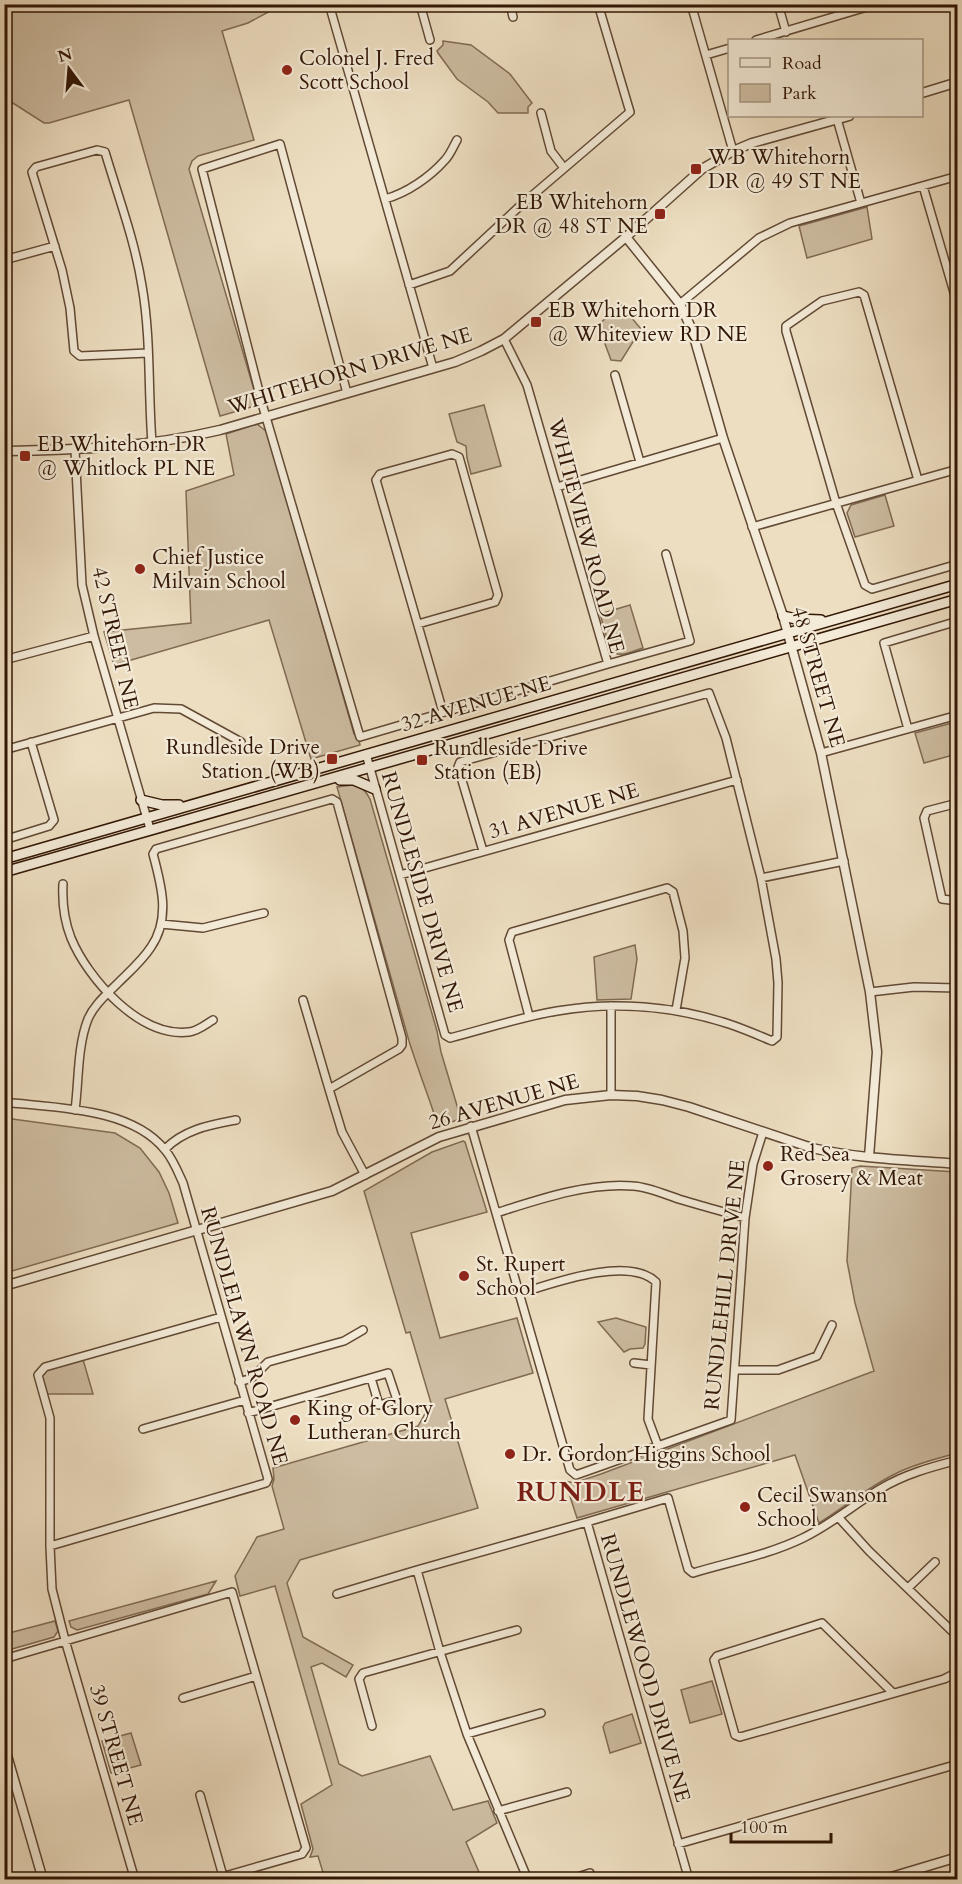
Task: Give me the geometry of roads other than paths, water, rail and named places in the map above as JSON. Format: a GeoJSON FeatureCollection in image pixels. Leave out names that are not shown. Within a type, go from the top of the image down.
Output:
{"type":"FeatureCollection","features":[{"type":"Feature","properties":{"kind":"main road","name":"32 AVENUE NE"},"geometry":{"type":"LineString","coordinates":[[4,860],[957,584]]}},
{"type":"Feature","properties":{"kind":"main road","name":"32 AVENUE NE"},"geometry":{"type":"LineString","coordinates":[[4,872],[957,598]]}},
{"type":"Feature","properties":{"kind":"main road"},"geometry":{"type":"LineString","coordinates":[[783,616],[832,620]]}},
{"type":"Feature","properties":{"kind":"main road"},"geometry":{"type":"LineString","coordinates":[[322,781],[354,780],[375,789]]}},
{"type":"Feature","properties":{"kind":"main road"},"geometry":{"type":"LineString","coordinates":[[141,800],[162,805],[191,805]]}},
{"type":"Feature","properties":{"kind":"street"},"geometry":{"type":"LineString","coordinates":[[330,4],[433,368]]}},
{"type":"Feature","properties":{"kind":"street"},"geometry":{"type":"LineString","coordinates":[[420,4],[430,40]]}},
{"type":"Feature","properties":{"kind":"street"},"geometry":{"type":"LineString","coordinates":[[510,4],[513,17]]}},
{"type":"Feature","properties":{"kind":"street"},"geometry":{"type":"LineString","coordinates":[[409,285],[450,271],[630,112],[598,4]]}},
{"type":"Feature","properties":{"kind":"street"},"geometry":{"type":"LineString","coordinates":[[691,4],[733,151]]}},
{"type":"Feature","properties":{"kind":"street"},"geometry":{"type":"LineString","coordinates":[[778,4],[786,32]]}},
{"type":"Feature","properties":{"kind":"street"},"geometry":{"type":"LineString","coordinates":[[760,39],[877,4]]}},
{"type":"Feature","properties":{"kind":"street"},"geometry":{"type":"LineString","coordinates":[[706,55],[728,48]]}},
{"type":"Feature","properties":{"kind":"street"},"geometry":{"type":"LineString","coordinates":[[923,92],[957,82]]}},
{"type":"Feature","properties":{"kind":"street"},"geometry":{"type":"LineString","coordinates":[[541,113],[551,151],[564,168]]}},
{"type":"Feature","properties":{"kind":"street","name":"WHITEHORN DRIVE NE"},"geometry":{"type":"LineString","coordinates":[[4,451],[75,450],[185,439],[456,362],[504,339],[626,237],[702,169],[752,143],[845,117]]}},
{"type":"Feature","properties":{"kind":"street"},"geometry":{"type":"LineString","coordinates":[[837,119],[861,203]]}},
{"type":"Feature","properties":{"kind":"street"},"geometry":{"type":"LineString","coordinates":[[385,199],[395,196],[424,179],[446,159],[457,140]]}},
{"type":"Feature","properties":{"kind":"street"},"geometry":{"type":"LineString","coordinates":[[267,417],[202,169],[280,144],[347,393]]}},
{"type":"Feature","properties":{"kind":"street"},"geometry":{"type":"LineString","coordinates":[[148,353],[80,356],[74,351],[70,308],[55,246],[32,172],[36,167],[97,150],[105,152],[135,252],[142,287],[148,353],[148,395],[152,443]]}},
{"type":"Feature","properties":{"kind":"street"},"geometry":{"type":"LineString","coordinates":[[680,304],[759,238],[773,230],[790,223],[957,176]]}},
{"type":"Feature","properties":{"kind":"street"},"geometry":{"type":"LineString","coordinates":[[923,186],[957,306]]}},
{"type":"Feature","properties":{"kind":"street","name":"48 STREET NE"},"geometry":{"type":"LineString","coordinates":[[626,237],[680,304],[692,330],[723,438],[783,616],[821,753],[870,992],[877,1052],[869,1157]]}},
{"type":"Feature","properties":{"kind":"street"},"geometry":{"type":"LineString","coordinates":[[4,260],[55,246]]}},
{"type":"Feature","properties":{"kind":"street"},"geometry":{"type":"LineString","coordinates":[[918,480],[864,295],[859,292],[822,301],[786,326],[786,331],[836,503],[865,585],[872,589],[957,564]]}},
{"type":"Feature","properties":{"kind":"street","name":"WHITEVIEW ROAD NE"},"geometry":{"type":"LineString","coordinates":[[267,417],[360,736],[608,664],[527,385],[504,339]]}},
{"type":"Feature","properties":{"kind":"street"},"geometry":{"type":"LineString","coordinates":[[615,375],[640,462]]}},
{"type":"Feature","properties":{"kind":"street"},"geometry":{"type":"LineString","coordinates":[[557,487],[723,438]]}},
{"type":"Feature","properties":{"kind":"street","name":"42 STREET NE"},"geometry":{"type":"LineString","coordinates":[[75,450],[82,585],[94,636],[150,829]]}},
{"type":"Feature","properties":{"kind":"street"},"geometry":{"type":"LineString","coordinates":[[418,624],[495,602],[498,595],[459,458],[453,454],[380,474],[376,480],[443,712]]}},
{"type":"Feature","properties":{"kind":"street"},"geometry":{"type":"LineString","coordinates":[[752,527],[957,469]]}},
{"type":"Feature","properties":{"kind":"street"},"geometry":{"type":"LineString","coordinates":[[608,664],[690,641],[666,554]]}},
{"type":"Feature","properties":{"kind":"street"},"geometry":{"type":"LineString","coordinates":[[908,729],[884,643],[957,621]]}},
{"type":"Feature","properties":{"kind":"street"},"geometry":{"type":"LineString","coordinates":[[4,660],[94,636]]}},
{"type":"Feature","properties":{"kind":"street","name":"RUNDLESIDE DRIVE NE"},"geometry":{"type":"LineString","coordinates":[[366,754],[445,1035],[450,1038],[529,1016],[556,1011],[633,1006],[676,1010],[729,1024],[772,1041],[777,1037],[776,959],[761,878],[726,738],[709,693],[460,762],[458,767],[483,851]]}},
{"type":"Feature","properties":{"kind":"street"},"geometry":{"type":"LineString","coordinates":[[4,750],[154,708],[181,709],[241,742]]}},
{"type":"Feature","properties":{"kind":"street"},"geometry":{"type":"LineString","coordinates":[[821,753],[957,714]]}},
{"type":"Feature","properties":{"kind":"street"},"geometry":{"type":"LineString","coordinates":[[4,840],[50,826],[54,820],[31,742]]}},
{"type":"Feature","properties":{"kind":"street","name":"31 AVENUE NE"},"geometry":{"type":"LineString","coordinates":[[400,875],[737,780]]}},
{"type":"Feature","properties":{"kind":"street"},"geometry":{"type":"LineString","coordinates":[[75,1110],[83,1038],[88,1020],[97,1005],[152,946],[161,924],[162,886],[153,854],[156,849],[332,799],[337,802],[402,1038],[402,1045],[399,1049],[329,1089]]}},
{"type":"Feature","properties":{"kind":"street"},"geometry":{"type":"LineString","coordinates":[[957,803],[927,811],[924,818],[942,900],[957,901]]}},
{"type":"Feature","properties":{"kind":"street"},"geometry":{"type":"LineString","coordinates":[[761,878],[844,861]]}},
{"type":"Feature","properties":{"kind":"street"},"geometry":{"type":"LineString","coordinates":[[63,884],[62,904],[71,937],[85,965],[109,992],[136,1016],[169,1033],[192,1032],[213,1020]]}},
{"type":"Feature","properties":{"kind":"street"},"geometry":{"type":"LineString","coordinates":[[529,1016],[509,939],[512,932],[667,888],[673,892],[683,931],[685,958],[676,1010]]}},
{"type":"Feature","properties":{"kind":"street"},"geometry":{"type":"LineString","coordinates":[[161,924],[203,928],[264,913]]}},
{"type":"Feature","properties":{"kind":"street"},"geometry":{"type":"LineString","coordinates":[[870,992],[914,987],[957,988]]}},
{"type":"Feature","properties":{"kind":"street"},"geometry":{"type":"LineString","coordinates":[[303,1000],[338,1122],[365,1175]]}},
{"type":"Feature","properties":{"kind":"street"},"geometry":{"type":"LineString","coordinates":[[611,1006],[611,1095]]}},
{"type":"Feature","properties":{"kind":"street","name":"26 AVENUE NE"},"geometry":{"type":"LineString","coordinates":[[4,1286],[332,1191],[439,1137],[565,1100],[611,1095],[662,1100],[821,1150],[869,1157],[957,1164]]}},
{"type":"Feature","properties":{"kind":"street","name":"RUNDLELAWN ROAD NE"},"geometry":{"type":"LineString","coordinates":[[4,1102],[109,1116],[148,1134],[165,1149],[183,1183],[268,1479],[266,1483],[50,1546]]}},
{"type":"Feature","properties":{"kind":"street"},"geometry":{"type":"LineString","coordinates":[[165,1149],[179,1138],[203,1126],[236,1120]]}},
{"type":"Feature","properties":{"kind":"street","name":"RUNDLEHILL DRIVE NE"},"geometry":{"type":"LineString","coordinates":[[471,1126],[570,1470],[576,1475],[731,1420],[744,1218],[753,1164],[763,1132]]}},
{"type":"Feature","properties":{"kind":"street"},"geometry":{"type":"LineString","coordinates":[[496,1213],[577,1191],[633,1185],[744,1218]]}},
{"type":"Feature","properties":{"kind":"street"},"geometry":{"type":"LineString","coordinates":[[518,1294],[599,1272],[619,1271],[651,1278],[656,1282],[648,1419],[658,1446]]}},
{"type":"Feature","properties":{"kind":"street","name":"39 STREET NE"},"geometry":{"type":"LineString","coordinates":[[135,1880],[52,1589],[50,1418],[38,1375],[45,1367],[221,1317]]}},
{"type":"Feature","properties":{"kind":"street"},"geometry":{"type":"LineString","coordinates":[[735,1370],[778,1370],[817,1356],[832,1325]]}},
{"type":"Feature","properties":{"kind":"street"},"geometry":{"type":"LineString","coordinates":[[239,1382],[252,1378],[268,1362],[344,1341],[363,1330]]}},
{"type":"Feature","properties":{"kind":"street"},"geometry":{"type":"LineString","coordinates":[[634,1363],[651,1365]]}},
{"type":"Feature","properties":{"kind":"street"},"geometry":{"type":"LineString","coordinates":[[248,1413],[388,1373],[397,1400],[379,1405],[371,1378]]}},
{"type":"Feature","properties":{"kind":"street"},"geometry":{"type":"LineString","coordinates":[[143,1429],[244,1400]]}},
{"type":"Feature","properties":{"kind":"street","name":"RUNDLEWOOD DRIVE NE"},"geometry":{"type":"LineString","coordinates":[[688,1880],[586,1522],[668,1498],[688,1569],[693,1573],[785,1546],[839,1518],[880,1489],[903,1477],[957,1460]]}},
{"type":"Feature","properties":{"kind":"street"},"geometry":{"type":"LineString","coordinates":[[839,1518],[869,1551],[957,1637]]}},
{"type":"Feature","properties":{"kind":"street"},"geometry":{"type":"LineString","coordinates":[[337,1594],[586,1522]]}},
{"type":"Feature","properties":{"kind":"street"},"geometry":{"type":"LineString","coordinates":[[908,1588],[935,1562]]}},
{"type":"Feature","properties":{"kind":"street"},"geometry":{"type":"LineString","coordinates":[[417,1570],[440,1652],[467,1734],[528,1880]]}},
{"type":"Feature","properties":{"kind":"street"},"geometry":{"type":"LineString","coordinates":[[4,1659],[232,1592],[306,1848],[302,1854],[211,1880]]}},
{"type":"Feature","properties":{"kind":"street"},"geometry":{"type":"LineString","coordinates":[[894,1693],[822,1623],[717,1656],[714,1660],[735,1735],[740,1737],[944,1679],[957,1672]]}},
{"type":"Feature","properties":{"kind":"street"},"geometry":{"type":"LineString","coordinates":[[372,1726],[359,1679],[363,1673],[517,1630]]}},
{"type":"Feature","properties":{"kind":"street"},"geometry":{"type":"LineString","coordinates":[[183,1698],[256,1676]]}},
{"type":"Feature","properties":{"kind":"street"},"geometry":{"type":"LineString","coordinates":[[467,1734],[541,1713]]}},
{"type":"Feature","properties":{"kind":"street"},"geometry":{"type":"LineString","coordinates":[[4,1745],[8,1774],[43,1880]]}},
{"type":"Feature","properties":{"kind":"street"},"geometry":{"type":"LineString","coordinates":[[678,1844],[957,1764]]}},
{"type":"Feature","properties":{"kind":"street"},"geometry":{"type":"LineString","coordinates":[[498,1811],[567,1792]]}},
{"type":"Feature","properties":{"kind":"street"},"geometry":{"type":"LineString","coordinates":[[200,1795],[223,1876]]}},
{"type":"Feature","properties":{"kind":"street"},"geometry":{"type":"LineString","coordinates":[[881,1880],[957,1857]]}},
{"type":"Feature","properties":{"kind":"street"},"geometry":{"type":"LineString","coordinates":[[568,1880],[590,1873]]}},
{"type":"Feature","properties":{"kind":"place","name":"Colonel J. Fred Scott School"},"geometry":{"type":"Point","coordinates":[287,70]}},
{"type":"Feature","properties":{"kind":"place","name":"WB Whitehorn DR @ 49 ST NE"},"geometry":{"type":"Point","coordinates":[696,169]}},
{"type":"Feature","properties":{"kind":"place","name":"EB Whitehorn DR @ 48 ST NE"},"geometry":{"type":"Point","coordinates":[660,214]}},
{"type":"Feature","properties":{"kind":"place","name":"EB Whitehorn DR @ Whiteview RD NE"},"geometry":{"type":"Point","coordinates":[536,322]}},
{"type":"Feature","properties":{"kind":"place","name":"EB Whitehorn DR @ Whitlock PL NE"},"geometry":{"type":"Point","coordinates":[25,456]}},
{"type":"Feature","properties":{"kind":"place","name":"Chief Justice Milvain School"},"geometry":{"type":"Point","coordinates":[140,569]}},
{"type":"Feature","properties":{"kind":"place","name":"Rundleside Drive Station (WB)"},"geometry":{"type":"Point","coordinates":[332,759]}},
{"type":"Feature","properties":{"kind":"place","name":"Rundleside Drive Station (EB)"},"geometry":{"type":"Point","coordinates":[422,760]}},
{"type":"Feature","properties":{"kind":"place","name":"Red Sea Grosery & Meat"},"geometry":{"type":"Point","coordinates":[768,1166]}},
{"type":"Feature","properties":{"kind":"place","name":"St. Rupert School"},"geometry":{"type":"Point","coordinates":[464,1276]}},
{"type":"Feature","properties":{"kind":"place","name":"King of Glory Lutheran Church"},"geometry":{"type":"Point","coordinates":[295,1420]}},
{"type":"Feature","properties":{"kind":"place","name":"Dr. Gordon Higgins School"},"geometry":{"type":"Point","coordinates":[510,1454]}},
{"type":"Feature","properties":{"kind":"place","name":"Cecil Swanson School"},"geometry":{"type":"Point","coordinates":[745,1507]}},
{"type":"Feature","properties":{"kind":"district","name":"RUNDLE"},"geometry":{"type":"Point","coordinates":[581,1492]}}]}
